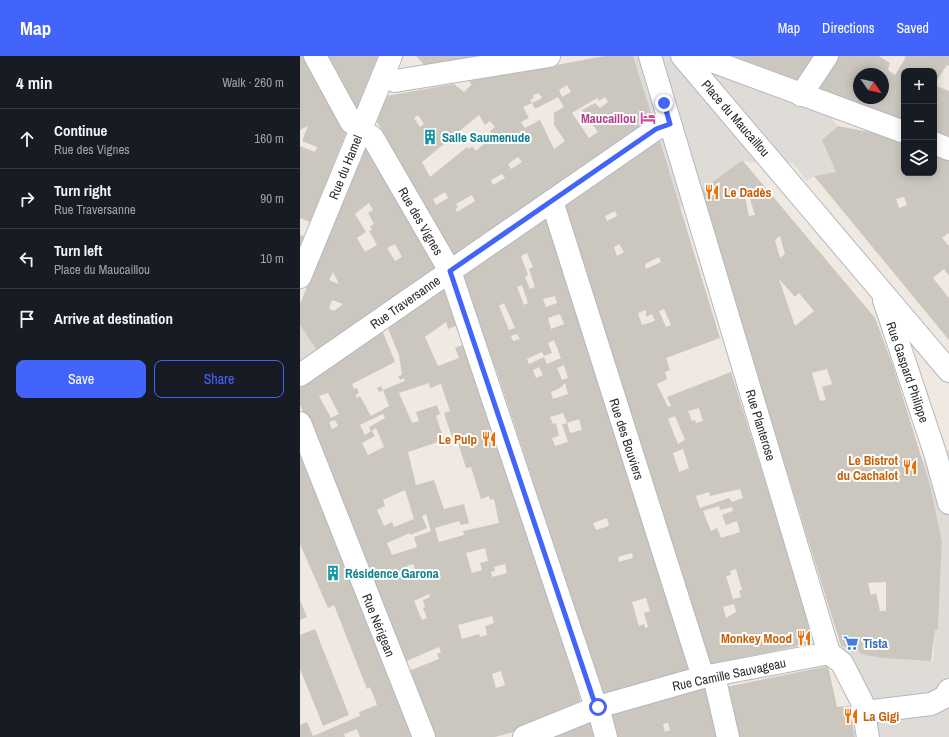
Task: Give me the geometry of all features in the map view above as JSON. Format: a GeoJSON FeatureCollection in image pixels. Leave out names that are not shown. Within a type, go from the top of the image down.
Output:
{"type":"FeatureCollection","features":[{"type":"Feature","properties":{"kind":"street","name":"Rue des Vignes"},"geometry":{"type":"LineString","coordinates":[[315,56],[351,122],[373,138],[450,271],[593,698],[598,707],[606,737]]}},
{"type":"Feature","properties":{"kind":"street"},"geometry":{"type":"LineString","coordinates":[[387,66],[395,81],[549,56]]}},
{"type":"Feature","properties":{"kind":"street"},"geometry":{"type":"LineString","coordinates":[[650,56],[670,124]]}},
{"type":"Feature","properties":{"kind":"street"},"geometry":{"type":"LineString","coordinates":[[827,56],[801,95],[901,131]]}},
{"type":"Feature","properties":{"kind":"street","name":"Place du Maucaillou"},"geometry":{"type":"LineString","coordinates":[[776,165],[689,64],[709,60],[801,95]]}},
{"type":"Feature","properties":{"kind":"street","name":"Rue du Hamel"},"geometry":{"type":"LineString","coordinates":[[300,277],[387,66]]}},
{"type":"Feature","properties":{"kind":"street","name":"Rue Planterose"},"geometry":{"type":"LineString","coordinates":[[670,124],[836,658],[862,702],[868,737]]}},
{"type":"Feature","properties":{"kind":"street","name":"Rue Traversanne"},"geometry":{"type":"LineString","coordinates":[[300,375],[656,129],[670,124]]}},
{"type":"Feature","properties":{"kind":"street"},"geometry":{"type":"LineString","coordinates":[[937,145],[949,149]]}},
{"type":"Feature","properties":{"kind":"street","name":"Rue Gaspard Philippe"},"geometry":{"type":"LineString","coordinates":[[776,165],[949,371]]}},
{"type":"Feature","properties":{"kind":"street","name":"Rue des Bouviers"},"geometry":{"type":"LineString","coordinates":[[552,201],[728,737]]}},
{"type":"Feature","properties":{"kind":"street","name":"Rue Gaspard Philippe"},"geometry":{"type":"LineString","coordinates":[[880,287],[936,456],[949,503]]}},
{"type":"Feature","properties":{"kind":"street","name":"Rue Nérigean"},"geometry":{"type":"LineString","coordinates":[[300,423],[424,737]]}},
{"type":"Feature","properties":{"kind":"street","name":"Rue Camille Sauvageau"},"geometry":{"type":"LineString","coordinates":[[524,737],[598,707],[708,677],[836,658]]}},
{"type":"Feature","properties":{"kind":"street"},"geometry":{"type":"LineString","coordinates":[[864,712],[931,704],[945,697],[949,690]]}},
{"type":"Feature","properties":{"kind":"shaded area"},"geometry":{"type":"Polygon","coordinates":[[[633,56],[732,56],[800,81],[838,126],[822,140],[836,172],[814,176],[807,181],[793,163],[776,165],[741,161],[700,191],[680,208],[633,56]]]}},
{"type":"Feature","properties":{"kind":"shaded area"},"geometry":{"type":"Polygon","coordinates":[[[300,325],[318,352],[300,373],[300,325]]]}},
{"type":"Feature","properties":{"kind":"shaded area"},"geometry":{"type":"Polygon","coordinates":[[[949,450],[949,737],[874,737],[868,701],[842,647],[859,651],[860,654],[882,658],[933,660],[935,630],[938,629],[942,541],[930,485],[923,462],[949,450]]]}},
{"type":"Feature","properties":{"kind":"building"},"geometry":{"type":"Polygon","coordinates":[[[300,56],[302,56],[346,133],[310,222],[300,218],[300,146],[315,152],[317,147],[302,141],[308,126],[300,130],[300,56]]]}},
{"type":"Feature","properties":{"kind":"building"},"geometry":{"type":"Polygon","coordinates":[[[325,56],[378,56],[355,112],[325,56]]]}},
{"type":"Feature","properties":{"kind":"building"},"geometry":{"type":"Polygon","coordinates":[[[416,56],[498,56],[428,69],[416,56]]]}},
{"type":"Feature","properties":{"kind":"building"},"geometry":{"type":"Polygon","coordinates":[[[605,56],[633,56],[653,119],[455,261],[377,122],[386,96],[454,84],[464,92],[471,85],[470,81],[605,56]],[[567,85],[559,90],[562,97],[571,92],[567,85]],[[539,93],[533,95],[534,98],[530,100],[532,103],[542,98],[539,93]],[[558,97],[535,109],[532,103],[523,107],[529,118],[521,122],[525,128],[540,120],[554,149],[565,141],[554,125],[554,113],[564,107],[558,97]],[[605,97],[599,101],[597,98],[572,113],[589,138],[598,132],[582,110],[595,103],[600,108],[608,102],[605,97]],[[418,115],[414,118],[420,127],[424,124],[418,115]],[[479,115],[422,162],[430,177],[467,147],[469,149],[472,146],[476,151],[493,136],[490,131],[495,127],[490,121],[485,125],[479,115]],[[518,157],[508,164],[511,169],[522,162],[518,157]],[[502,174],[491,180],[493,185],[505,178],[502,174]],[[445,192],[433,199],[436,205],[448,198],[445,192]],[[472,195],[456,204],[458,207],[456,209],[457,212],[475,201],[472,195]]]}},
{"type":"Feature","properties":{"kind":"building"},"geometry":{"type":"Polygon","coordinates":[[[732,56],[817,56],[800,81],[732,56]]]}},
{"type":"Feature","properties":{"kind":"building"},"geometry":{"type":"Polygon","coordinates":[[[838,56],[879,56],[890,63],[889,68],[853,68],[853,101],[819,89],[820,83],[838,56]]]}},
{"type":"Feature","properties":{"kind":"building"},"geometry":{"type":"Polygon","coordinates":[[[904,56],[949,56],[949,66],[947,65],[937,80],[937,68],[901,68],[901,119],[860,104],[889,104],[889,71],[895,75],[906,57],[904,56]]]}},
{"type":"Feature","properties":{"kind":"building"},"geometry":{"type":"Polygon","coordinates":[[[937,86],[949,91],[949,136],[937,132],[937,86]]]}},
{"type":"Feature","properties":{"kind":"building"},"geometry":{"type":"Polygon","coordinates":[[[838,126],[870,132],[901,142],[901,176],[937,176],[937,155],[949,160],[949,235],[948,233],[942,238],[949,246],[949,276],[944,269],[933,278],[949,298],[949,340],[814,176],[836,172],[822,140],[838,126]],[[904,197],[896,199],[899,208],[907,205],[904,197]]]}},
{"type":"Feature","properties":{"kind":"building"},"geometry":{"type":"Polygon","coordinates":[[[659,138],[720,338],[666,358],[670,370],[665,372],[667,379],[657,384],[668,407],[671,406],[667,397],[731,372],[788,555],[792,554],[812,643],[711,664],[647,463],[642,464],[629,422],[633,420],[564,205],[659,138]],[[615,211],[605,216],[607,221],[617,216],[615,211]],[[619,244],[614,247],[617,256],[624,252],[619,244]],[[659,257],[645,264],[646,269],[661,262],[659,257]],[[664,309],[659,311],[666,327],[671,325],[664,309]],[[646,310],[638,313],[642,325],[655,321],[652,314],[646,317],[646,310]],[[699,408],[688,411],[692,421],[695,420],[696,423],[703,421],[699,408]],[[675,416],[668,419],[678,444],[685,440],[675,416]],[[683,449],[673,453],[679,472],[689,468],[683,449]],[[740,489],[710,496],[709,492],[696,496],[700,508],[729,498],[732,502],[743,498],[740,489]],[[719,506],[703,511],[711,531],[717,528],[721,538],[740,532],[737,521],[726,525],[722,515],[733,511],[732,507],[720,510],[719,506]],[[736,569],[730,571],[731,575],[726,576],[733,599],[741,597],[739,591],[742,590],[736,569]],[[734,604],[723,607],[726,618],[736,612],[734,604]]]}},
{"type":"Feature","properties":{"kind":"building"},"geometry":{"type":"Polygon","coordinates":[[[365,147],[368,148],[437,271],[318,352],[300,325],[300,304],[365,147]],[[369,203],[355,214],[366,232],[357,238],[365,252],[377,245],[369,231],[372,230],[370,226],[374,224],[368,213],[373,210],[369,203]],[[395,244],[387,248],[395,261],[402,257],[395,244]],[[333,272],[329,280],[339,284],[333,272]],[[332,300],[329,308],[334,311],[343,304],[332,300]]]}},
{"type":"Feature","properties":{"kind":"building"},"geometry":{"type":"Polygon","coordinates":[[[743,161],[875,318],[893,366],[930,485],[942,541],[938,629],[935,630],[931,661],[882,658],[860,654],[859,651],[841,646],[700,191],[743,161]],[[749,196],[745,197],[749,216],[755,215],[749,196]],[[780,236],[775,240],[780,258],[785,254],[780,236]],[[779,279],[795,326],[814,311],[799,293],[795,297],[779,279]],[[827,369],[812,373],[820,401],[826,400],[822,387],[832,384],[827,369]],[[886,582],[868,583],[871,595],[876,593],[880,611],[886,611],[886,582]]]}},
{"type":"Feature","properties":{"kind":"building"},"geometry":{"type":"Polygon","coordinates":[[[547,215],[692,670],[603,695],[501,384],[462,275],[547,215]],[[527,253],[521,256],[528,275],[525,277],[530,289],[535,287],[529,269],[533,267],[527,253]],[[522,285],[517,287],[524,305],[528,303],[522,285]],[[555,296],[543,299],[546,307],[557,303],[555,296]],[[504,303],[499,306],[509,330],[515,328],[504,303]],[[560,314],[548,318],[551,329],[564,324],[560,314]],[[517,334],[511,336],[513,341],[520,339],[517,334]],[[554,340],[548,343],[552,353],[544,356],[542,352],[527,359],[529,364],[544,357],[547,364],[561,358],[554,340]],[[564,365],[557,368],[562,380],[568,378],[564,365]],[[539,367],[533,370],[536,378],[543,375],[539,367]],[[565,383],[560,388],[551,392],[553,399],[568,394],[565,383]],[[563,413],[550,417],[553,424],[556,423],[559,436],[552,438],[555,446],[568,442],[562,424],[567,423],[563,413]],[[579,419],[567,423],[570,433],[582,430],[579,419]],[[607,518],[593,523],[596,530],[609,526],[607,518]],[[632,553],[618,557],[619,562],[633,558],[632,553]],[[646,598],[632,602],[639,626],[644,624],[645,628],[648,627],[644,613],[650,611],[646,598]]]}},
{"type":"Feature","properties":{"kind":"building"},"geometry":{"type":"Polygon","coordinates":[[[300,235],[304,236],[300,246],[300,235]]]}},
{"type":"Feature","properties":{"kind":"building"},"geometry":{"type":"Polygon","coordinates":[[[445,288],[458,325],[448,329],[446,322],[425,337],[438,366],[459,358],[455,348],[465,344],[562,635],[581,702],[510,733],[495,737],[431,737],[406,672],[439,659],[437,654],[441,652],[439,647],[402,663],[300,404],[300,385],[382,330],[395,362],[352,384],[354,389],[357,388],[359,393],[356,395],[357,398],[360,396],[371,416],[389,406],[383,390],[405,381],[404,378],[400,380],[398,376],[402,375],[399,355],[387,326],[445,288]],[[429,383],[399,393],[412,423],[419,421],[416,412],[437,405],[440,414],[436,416],[444,440],[408,452],[416,485],[434,480],[444,509],[464,504],[469,523],[461,525],[459,521],[435,528],[439,542],[464,535],[463,531],[499,523],[494,499],[490,500],[489,496],[481,499],[471,467],[466,468],[456,436],[452,437],[444,413],[450,411],[441,384],[430,388],[429,383]],[[328,393],[319,396],[331,418],[339,414],[328,393]],[[383,414],[360,425],[365,435],[371,431],[369,427],[385,418],[383,414]],[[335,420],[329,422],[332,429],[338,426],[335,420]],[[376,428],[372,431],[375,436],[362,443],[368,455],[384,447],[376,428]],[[405,490],[383,500],[385,506],[377,510],[384,526],[392,522],[394,527],[414,519],[405,490]],[[426,514],[422,516],[427,528],[410,535],[410,533],[387,543],[392,555],[417,547],[414,537],[431,531],[426,514]],[[485,548],[466,553],[472,573],[482,570],[480,563],[488,561],[485,548]],[[413,564],[407,566],[411,577],[418,575],[413,564]],[[505,564],[494,567],[495,571],[491,572],[492,577],[507,573],[505,564]],[[429,594],[414,601],[422,620],[427,618],[423,608],[425,607],[423,600],[430,597],[429,594]],[[492,616],[458,625],[462,639],[479,634],[480,637],[487,635],[485,626],[494,623],[492,616]],[[501,671],[492,674],[496,688],[505,685],[501,671]]]}},
{"type":"Feature","properties":{"kind":"building"},"geometry":{"type":"Polygon","coordinates":[[[381,386],[383,390],[379,392],[377,388],[381,386]]]}},
{"type":"Feature","properties":{"kind":"building"},"geometry":{"type":"Polygon","coordinates":[[[300,443],[416,737],[360,737],[357,729],[344,734],[345,737],[300,737],[300,725],[307,722],[313,736],[360,716],[359,712],[377,705],[370,687],[367,689],[334,605],[328,608],[300,544],[300,443]]]}},
{"type":"Feature","properties":{"kind":"building"},"geometry":{"type":"Polygon","coordinates":[[[300,600],[307,617],[300,620],[300,600]]]}},
{"type":"Feature","properties":{"kind":"building"},"geometry":{"type":"Polygon","coordinates":[[[315,629],[349,715],[323,726],[300,669],[300,635],[315,629]]]}},
{"type":"Feature","properties":{"kind":"building"},"geometry":{"type":"Polygon","coordinates":[[[828,666],[837,707],[849,706],[855,737],[736,737],[726,687],[828,666]]]}},
{"type":"Feature","properties":{"kind":"building"},"geometry":{"type":"Polygon","coordinates":[[[703,688],[710,691],[720,737],[616,737],[610,715],[703,688]],[[668,723],[663,724],[665,732],[670,730],[668,723]]]}},
{"type":"Feature","properties":{"kind":"building"},"geometry":{"type":"Polygon","coordinates":[[[592,722],[595,737],[552,737],[592,722]]]}},
{"type":"Feature","properties":{"kind":"place","name":"Maucaillou"},"geometry":{"type":"Point","coordinates":[648,118]}},
{"type":"Feature","properties":{"kind":"place","name":"Salle Saumenude"},"geometry":{"type":"Point","coordinates":[430,137]}},
{"type":"Feature","properties":{"kind":"place","name":"Le Dadès"},"geometry":{"type":"Point","coordinates":[712,192]}},
{"type":"Feature","properties":{"kind":"place","name":"Le Pulp"},"geometry":{"type":"Point","coordinates":[489,439]}},
{"type":"Feature","properties":{"kind":"place","name":"Le Bistrot du Cachalot"},"geometry":{"type":"Point","coordinates":[910,467]}},
{"type":"Feature","properties":{"kind":"place","name":"Résidence Garona"},"geometry":{"type":"Point","coordinates":[333,573]}},
{"type":"Feature","properties":{"kind":"place","name":"Monkey Mood"},"geometry":{"type":"Point","coordinates":[804,638]}},
{"type":"Feature","properties":{"kind":"place","name":"Tista"},"geometry":{"type":"Point","coordinates":[851,643]}},
{"type":"Feature","properties":{"kind":"place","name":"La Gigi"},"geometry":{"type":"Point","coordinates":[851,716]}},
{"type":"Feature","properties":{"kind":"route"},"geometry":{"type":"LineString","coordinates":[[598,707],[593,698],[450,271],[656,129],[670,124],[664,103]]}}]}
